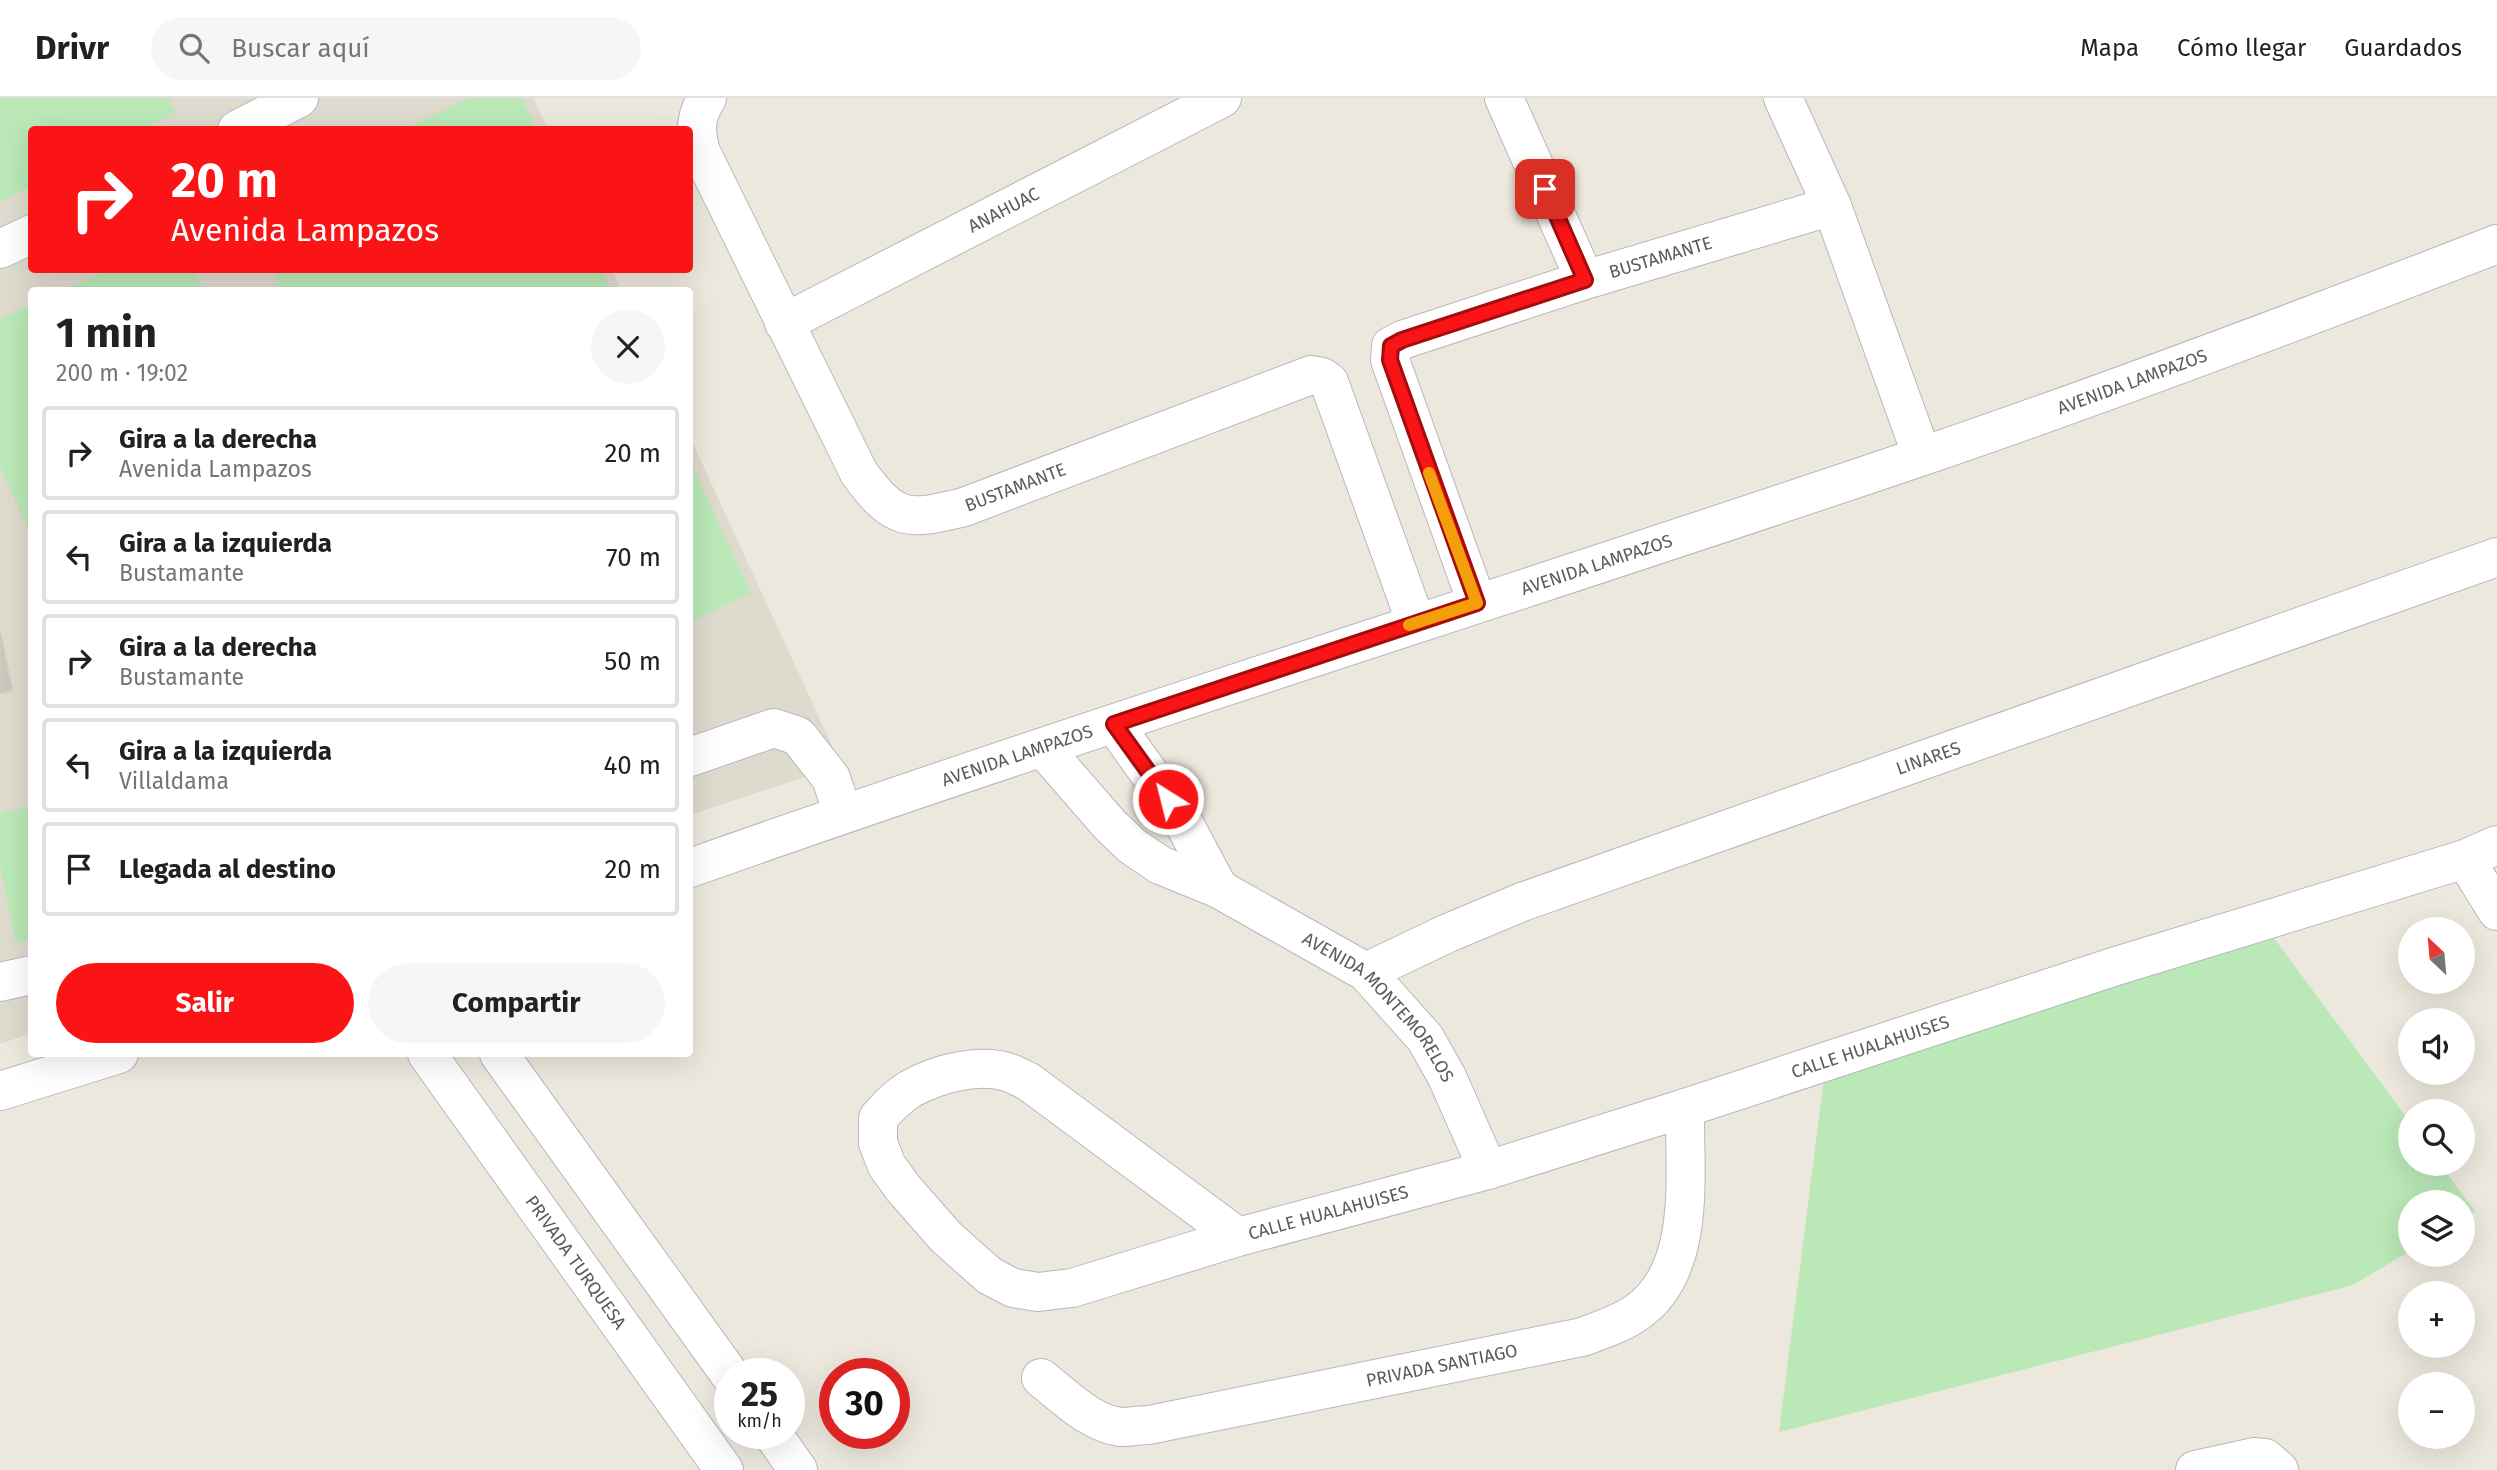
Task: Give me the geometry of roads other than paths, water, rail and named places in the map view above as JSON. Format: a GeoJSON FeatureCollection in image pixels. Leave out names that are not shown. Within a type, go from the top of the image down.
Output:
{"type":"FeatureCollection","features":[{"type":"Feature","properties":{"kind":"street"},"geometry":{"type":"LineString","coordinates":[[245,126],[299,98]]}},
{"type":"Feature","properties":{"kind":"street","name":"BUSTAMANTE"},"geometry":{"type":"LineString","coordinates":[[707,98],[696,122],[701,152],[859,473],[876,496],[893,511],[914,517],[964,507],[1311,375],[1322,377],[1329,382],[1416,623]]}},
{"type":"Feature","properties":{"kind":"street","name":"ANAHUAC"},"geometry":{"type":"LineString","coordinates":[[785,323],[1222,98]]}},
{"type":"Feature","properties":{"kind":"street"},"geometry":{"type":"LineString","coordinates":[[1504,98],[1585,280]]}},
{"type":"Feature","properties":{"kind":"street"},"geometry":{"type":"LineString","coordinates":[[1783,98],[1832,206],[1923,456]]}},
{"type":"Feature","properties":{"kind":"street","name":"BUSTAMANTE"},"geometry":{"type":"LineString","coordinates":[[1477,603],[1390,360],[1391,346],[1402,340],[1585,280],[1832,206]]}},
{"type":"Feature","properties":{"kind":"street"},"geometry":{"type":"LineString","coordinates":[[0,249],[28,235]]}},
{"type":"Feature","properties":{"kind":"street","name":"AVENIDA LAMPAZOS"},"geometry":{"type":"LineString","coordinates":[[693,867],[843,814],[1923,456],[2237,344],[2492,248]]}},
{"type":"Feature","properties":{"kind":"street","name":"LINARES"},"geometry":{"type":"LineString","coordinates":[[1366,972],[1522,902],[2497,558]]}},
{"type":"Feature","properties":{"kind":"street"},"geometry":{"type":"LineString","coordinates":[[1114,724],[1181,818],[1219,889]]}},
{"type":"Feature","properties":{"kind":"street"},"geometry":{"type":"LineString","coordinates":[[693,756],[774,729],[798,736],[831,778],[843,814]]}},
{"type":"Feature","properties":{"kind":"street","name":"AVENIDA MONTEMORELOS"},"geometry":{"type":"LineString","coordinates":[[1042,748],[1132,846],[1160,865],[1219,889],[1366,972],[1425,1038],[1447,1077],[1488,1170]]}},
{"type":"Feature","properties":{"kind":"street"},"geometry":{"type":"LineString","coordinates":[[2481,852],[2497,911]]}},
{"type":"Feature","properties":{"kind":"street","name":"CALLE HUALAHUISES"},"geometry":{"type":"LineString","coordinates":[[1238,1237],[1029,1082],[1008,1072],[965,1070],[934,1079],[893,1101],[878,1118],[878,1143],[887,1166],[945,1236],[990,1276],[1013,1288],[1038,1292],[1072,1288],[1238,1237],[1488,1170],[2113,967],[2481,852]]}},
{"type":"Feature","properties":{"kind":"street"},"geometry":{"type":"LineString","coordinates":[[0,982],[28,976]]}},
{"type":"Feature","properties":{"kind":"street"},"geometry":{"type":"LineString","coordinates":[[0,1091],[109,1057]]}},
{"type":"Feature","properties":{"kind":"street","name":"PRIVADA TURQUESA"},"geometry":{"type":"LineString","coordinates":[[429,1057],[724,1470]]}},
{"type":"Feature","properties":{"kind":"street"},"geometry":{"type":"LineString","coordinates":[[501,1057],[718,1358]]}},
{"type":"Feature","properties":{"kind":"street","name":"PRIVADA SANTIAGO"},"geometry":{"type":"LineString","coordinates":[[1041,1378],[1097,1419],[1120,1427],[1149,1425],[1582,1337],[1615,1325],[1637,1313],[1658,1293],[1681,1241],[1684,1217],[1685,1108]]}},
{"type":"Feature","properties":{"kind":"street"},"geometry":{"type":"LineString","coordinates":[[587,1278],[637,1246]]}},
{"type":"Feature","properties":{"kind":"street"},"geometry":{"type":"LineString","coordinates":[[783,1449],[798,1470]]}},
{"type":"Feature","properties":{"kind":"street"},"geometry":{"type":"LineString","coordinates":[[2195,1470],[2254,1457],[2266,1458],[2279,1470]]}}]}
